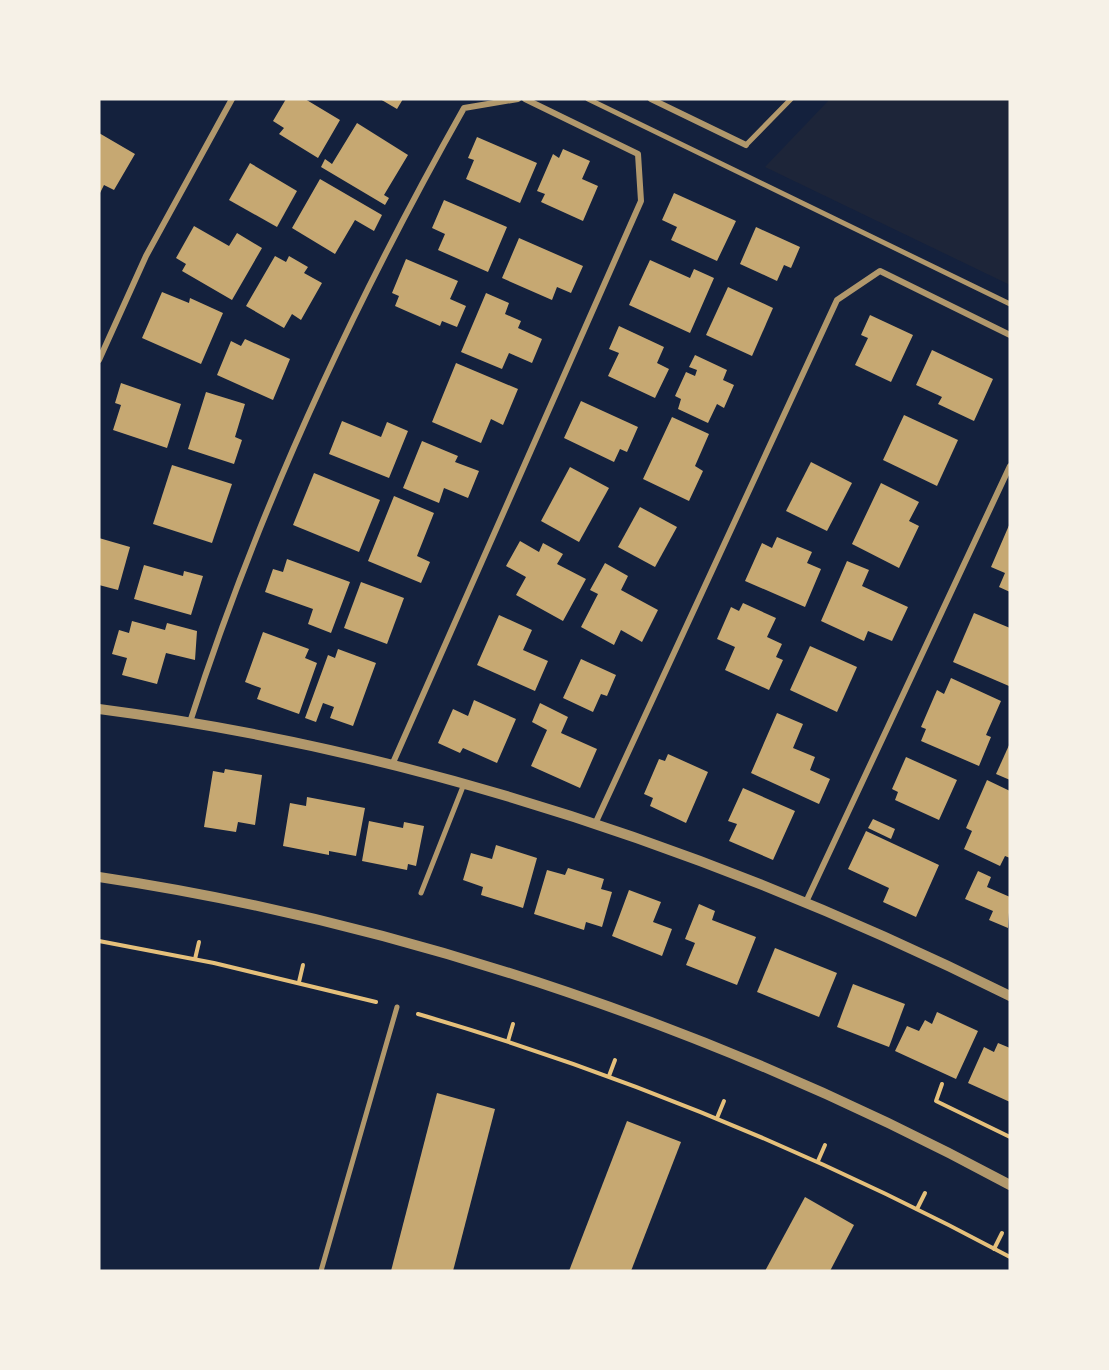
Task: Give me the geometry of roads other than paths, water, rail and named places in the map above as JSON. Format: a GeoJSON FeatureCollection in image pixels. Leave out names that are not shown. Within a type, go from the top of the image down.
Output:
{"type":"FeatureCollection","features":[{"type":"Feature","properties":{"kind":"street"},"geometry":{"type":"LineString","coordinates":[[99,360],[146,256],[232,99]]}},
{"type":"Feature","properties":{"kind":"street"},"geometry":{"type":"LineString","coordinates":[[190,722],[233,600],[284,472],[340,346],[411,204],[464,108],[518,99]]}},
{"type":"Feature","properties":{"kind":"street"},"geometry":{"type":"LineString","coordinates":[[392,765],[641,201],[638,154],[525,99]]}},
{"type":"Feature","properties":{"kind":"street"},"geometry":{"type":"LineString","coordinates":[[588,99],[1010,304]]}},
{"type":"Feature","properties":{"kind":"street"},"geometry":{"type":"LineString","coordinates":[[651,99],[746,146],[791,99]]}},
{"type":"Feature","properties":{"kind":"street"},"geometry":{"type":"LineString","coordinates":[[595,824],[837,300],[880,272],[1010,335]]}},
{"type":"Feature","properties":{"kind":"street"},"geometry":{"type":"LineString","coordinates":[[806,902],[1010,466]]}},
{"type":"Feature","properties":{"kind":"street"},"geometry":{"type":"LineString","coordinates":[[99,709],[190,722],[392,765],[464,784],[595,824],[714,866],[806,902],[892,939],[1010,996]]}},
{"type":"Feature","properties":{"kind":"street"},"geometry":{"type":"LineString","coordinates":[[421,893],[464,784]]}},
{"type":"Feature","properties":{"kind":"street"},"geometry":{"type":"LineString","coordinates":[[99,877],[178,890],[287,914],[469,962],[565,992],[706,1044],[799,1083],[908,1133],[1010,1185]]}},
{"type":"Feature","properties":{"kind":"street"},"geometry":{"type":"LineString","coordinates":[[321,1271],[397,1007]]}}]}
